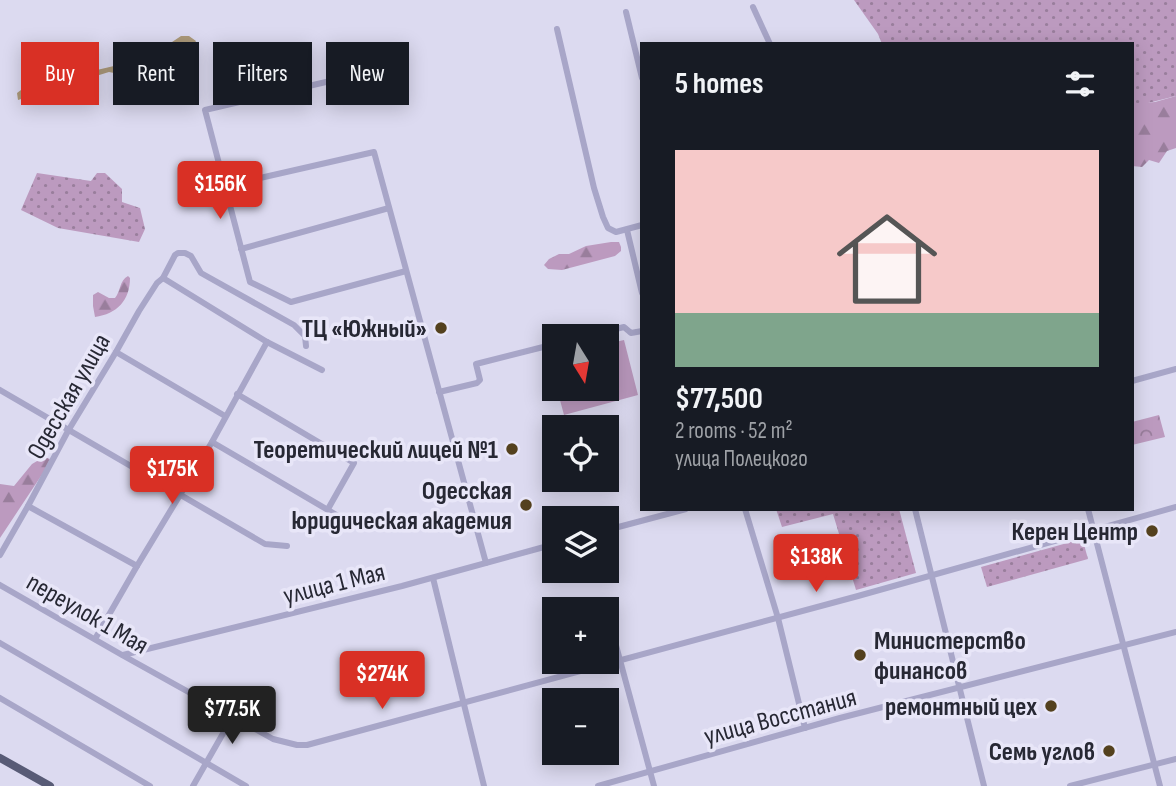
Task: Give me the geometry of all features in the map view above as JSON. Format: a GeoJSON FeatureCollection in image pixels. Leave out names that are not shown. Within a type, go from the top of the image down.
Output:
{"type":"FeatureCollection","features":[{"type":"Feature","properties":{"kind":"main road"},"geometry":{"type":"LineString","coordinates":[[0,758],[39,783],[50,786]]}},
{"type":"Feature","properties":{"kind":"street"},"geometry":{"type":"LineString","coordinates":[[753,7],[769,42]]}},
{"type":"Feature","properties":{"kind":"street"},"geometry":{"type":"LineString","coordinates":[[626,12],[640,70]]}},
{"type":"Feature","properties":{"kind":"street"},"geometry":{"type":"LineString","coordinates":[[557,29],[603,217],[608,228],[616,232],[640,226]]}},
{"type":"Feature","properties":{"kind":"street"},"geometry":{"type":"LineString","coordinates":[[326,82],[205,110],[250,282],[290,302],[406,271]]}},
{"type":"Feature","properties":{"kind":"street"},"geometry":{"type":"LineString","coordinates":[[234,184],[374,152],[486,563]]}},
{"type":"Feature","properties":{"kind":"street"},"geometry":{"type":"LineString","coordinates":[[241,249],[388,208]]}},
{"type":"Feature","properties":{"kind":"street"},"geometry":{"type":"LineString","coordinates":[[627,230],[640,285]]}},
{"type":"Feature","properties":{"kind":"street","name":"Одесская улица"},"geometry":{"type":"LineString","coordinates":[[0,555],[68,431],[152,291],[178,253],[186,253],[191,257],[201,273],[294,325],[305,337],[306,346]]}},
{"type":"Feature","properties":{"kind":"street"},"geometry":{"type":"LineString","coordinates":[[163,278],[267,342],[322,370]]}},
{"type":"Feature","properties":{"kind":"street"},"geometry":{"type":"LineString","coordinates":[[620,328],[624,327],[631,333],[640,331]]}},
{"type":"Feature","properties":{"kind":"street"},"geometry":{"type":"LineString","coordinates":[[95,639],[212,442],[267,342]]}},
{"type":"Feature","properties":{"kind":"street"},"geometry":{"type":"LineString","coordinates":[[439,392],[477,383],[480,377],[476,364],[542,347]]}},
{"type":"Feature","properties":{"kind":"street"},"geometry":{"type":"LineString","coordinates":[[116,352],[225,416]]}},
{"type":"Feature","properties":{"kind":"street"},"geometry":{"type":"LineString","coordinates":[[1134,380],[1176,369]]}},
{"type":"Feature","properties":{"kind":"street"},"geometry":{"type":"LineString","coordinates":[[0,390],[265,544],[287,546]]}},
{"type":"Feature","properties":{"kind":"street"},"geometry":{"type":"LineString","coordinates":[[237,394],[354,463],[328,509]]}},
{"type":"Feature","properties":{"kind":"street"},"geometry":{"type":"LineString","coordinates":[[212,442],[345,520]]}},
{"type":"Feature","properties":{"kind":"street"},"geometry":{"type":"LineString","coordinates":[[29,506],[137,566]]}},
{"type":"Feature","properties":{"kind":"street"},"geometry":{"type":"LineString","coordinates":[[463,702],[1176,507]]}},
{"type":"Feature","properties":{"kind":"street"},"geometry":{"type":"LineString","coordinates":[[619,527],[678,511]]}},
{"type":"Feature","properties":{"kind":"street"},"geometry":{"type":"LineString","coordinates":[[746,511],[778,618],[805,728]]}},
{"type":"Feature","properties":{"kind":"street"},"geometry":{"type":"LineString","coordinates":[[916,511],[984,786]]}},
{"type":"Feature","properties":{"kind":"street"},"geometry":{"type":"LineString","coordinates":[[1088,511],[1160,786]]}},
{"type":"Feature","properties":{"kind":"street","name":"улица 1 Мая"},"geometry":{"type":"LineString","coordinates":[[122,655],[433,578],[542,548]]}},
{"type":"Feature","properties":{"kind":"street"},"geometry":{"type":"LineString","coordinates":[[433,578],[484,786]]}},
{"type":"Feature","properties":{"kind":"street","name":"переулок 1 Мая"},"geometry":{"type":"LineString","coordinates":[[0,585],[273,738],[296,746],[463,702]]}},
{"type":"Feature","properties":{"kind":"street","name":"улица Восстания"},"geometry":{"type":"LineString","coordinates":[[598,786],[805,728],[1176,632]]}},
{"type":"Feature","properties":{"kind":"street"},"geometry":{"type":"LineString","coordinates":[[0,643],[246,786]]}},
{"type":"Feature","properties":{"kind":"street"},"geometry":{"type":"LineString","coordinates":[[619,655],[654,786]]}},
{"type":"Feature","properties":{"kind":"street"},"geometry":{"type":"LineString","coordinates":[[0,698],[150,786]]}},
{"type":"Feature","properties":{"kind":"street"},"geometry":{"type":"LineString","coordinates":[[193,786],[233,716]]}},
{"type":"Feature","properties":{"kind":"street"},"geometry":{"type":"LineString","coordinates":[[1070,786],[1176,759]]}},
{"type":"Feature","properties":{"kind":"green space"},"geometry":{"type":"Polygon","coordinates":[[[854,0],[1176,0],[1176,96],[1134,106],[1134,42],[881,42],[854,0]]]}},
{"type":"Feature","properties":{"kind":"green space"},"geometry":{"type":"Polygon","coordinates":[[[1176,96],[1176,148],[1167,151],[1159,163],[1149,160],[1142,167],[1134,166],[1134,104],[1176,96]]]}},
{"type":"Feature","properties":{"kind":"green space"},"geometry":{"type":"Polygon","coordinates":[[[37,173],[91,181],[97,173],[105,173],[122,189],[122,202],[140,208],[145,229],[139,242],[58,228],[21,210],[37,173]]]}},
{"type":"Feature","properties":{"kind":"green space"},"geometry":{"type":"Polygon","coordinates":[[[619,242],[621,247],[621,251],[615,256],[562,270],[548,269],[544,265],[559,254],[569,254],[586,246],[619,242]]]}},
{"type":"Feature","properties":{"kind":"green space"},"geometry":{"type":"Polygon","coordinates":[[[128,276],[128,293],[121,305],[110,313],[95,317],[93,295],[98,292],[115,298],[128,276]]]}},
{"type":"Feature","properties":{"kind":"green space"},"geometry":{"type":"Polygon","coordinates":[[[624,340],[638,395],[620,400],[620,341],[624,340]]]}},
{"type":"Feature","properties":{"kind":"green space"},"geometry":{"type":"Polygon","coordinates":[[[560,401],[616,401],[564,415],[560,401]]]}},
{"type":"Feature","properties":{"kind":"green space"},"geometry":{"type":"Polygon","coordinates":[[[1159,415],[1165,437],[1134,445],[1134,421],[1159,415]]]}},
{"type":"Feature","properties":{"kind":"green space"},"geometry":{"type":"Polygon","coordinates":[[[44,457],[50,459],[45,470],[0,538],[0,484],[14,486],[32,464],[44,457]]]}},
{"type":"Feature","properties":{"kind":"green space"},"geometry":{"type":"Polygon","coordinates":[[[777,511],[900,511],[916,573],[856,590],[833,514],[782,527],[777,511]]]}},
{"type":"Feature","properties":{"kind":"green space"},"geometry":{"type":"Polygon","coordinates":[[[1078,540],[1083,541],[1088,559],[987,587],[981,567],[1078,540]]]}},
{"type":"Feature","properties":{"kind":"shaded area"},"geometry":{"type":"Polygon","coordinates":[[[181,36],[189,36],[196,41],[196,42],[172,42],[181,36]]]}},
{"type":"Feature","properties":{"kind":"shaded area"},"geometry":{"type":"Polygon","coordinates":[[[113,66],[113,73],[99,75],[99,69],[113,66]]]}},
{"type":"Feature","properties":{"kind":"place","name":"ТЦ «Южный»"},"geometry":{"type":"Point","coordinates":[441,328]}},
{"type":"Feature","properties":{"kind":"place","name":"Теоретический лицей №1"},"geometry":{"type":"Point","coordinates":[512,449]}},
{"type":"Feature","properties":{"kind":"place","name":"Одесская юридическая академия"},"geometry":{"type":"Point","coordinates":[526,505]}},
{"type":"Feature","properties":{"kind":"place","name":"Керен Центр"},"geometry":{"type":"Point","coordinates":[1152,531]}},
{"type":"Feature","properties":{"kind":"place","name":"Министерство финансов"},"geometry":{"type":"Point","coordinates":[860,655]}},
{"type":"Feature","properties":{"kind":"place","name":"ремонтный цех"},"geometry":{"type":"Point","coordinates":[1051,706]}},
{"type":"Feature","properties":{"kind":"place","name":"Семь углов"},"geometry":{"type":"Point","coordinates":[1109,751]}}]}
